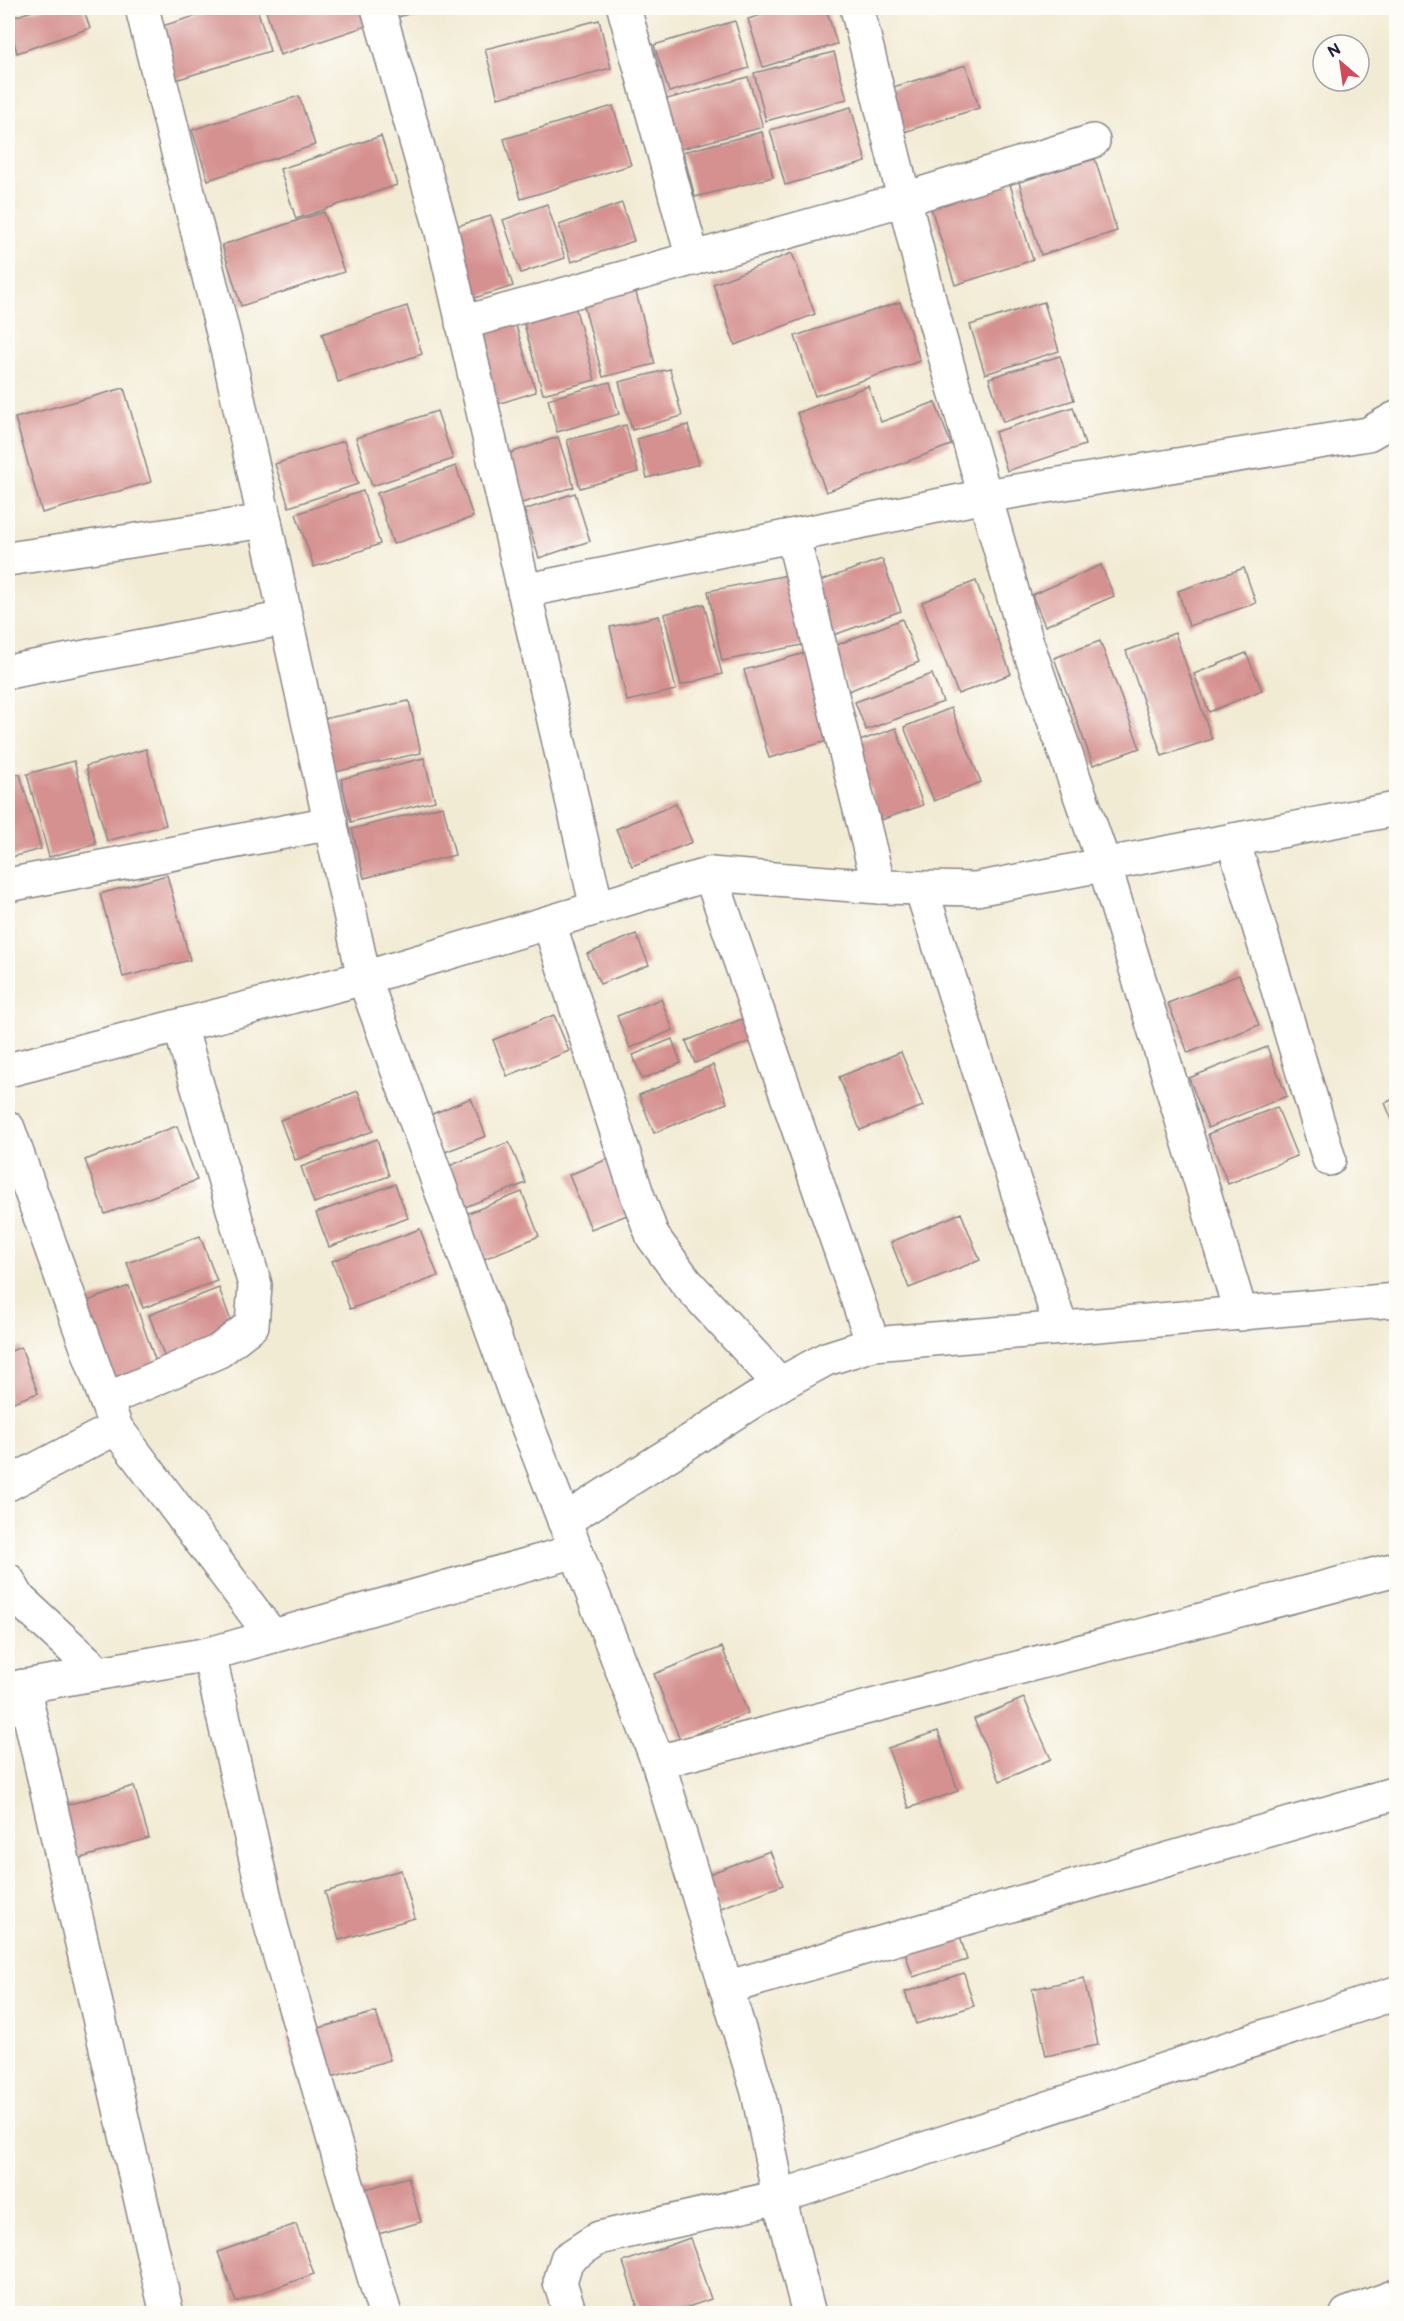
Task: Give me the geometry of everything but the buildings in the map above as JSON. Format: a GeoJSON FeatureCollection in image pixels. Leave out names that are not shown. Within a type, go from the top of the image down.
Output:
{"type":"FeatureCollection","features":[{"type":"Feature","properties":{"kind":"street"},"geometry":{"type":"LineString","coordinates":[[142,8],[229,357],[364,978],[564,1521],[658,1762],[758,2092],[779,2197],[809,2313]]}},
{"type":"Feature","properties":{"kind":"street"},"geometry":{"type":"LineString","coordinates":[[378,8],[441,228],[597,908]]}},
{"type":"Feature","properties":{"kind":"street"},"geometry":{"type":"LineString","coordinates":[[624,8],[693,259]]}},
{"type":"Feature","properties":{"kind":"street"},"geometry":{"type":"LineString","coordinates":[[856,8],[931,307],[1027,643],[1104,864],[1241,1314]]}},
{"type":"Feature","properties":{"kind":"street"},"geometry":{"type":"LineString","coordinates":[[462,322],[905,199],[1093,141]]}},
{"type":"Feature","properties":{"kind":"street"},"geometry":{"type":"LineString","coordinates":[[524,591],[985,496],[1368,434],[1396,418]]}},
{"type":"Feature","properties":{"kind":"street"},"geometry":{"type":"LineString","coordinates":[[8,559],[265,521]]}},
{"type":"Feature","properties":{"kind":"street"},"geometry":{"type":"LineString","coordinates":[[793,537],[879,887]]}},
{"type":"Feature","properties":{"kind":"street"},"geometry":{"type":"LineString","coordinates":[[8,672],[286,618]]}},
{"type":"Feature","properties":{"kind":"street"},"geometry":{"type":"LineString","coordinates":[[8,1070],[364,978],[710,874],[879,887],[976,889],[1396,809]]}},
{"type":"Feature","properties":{"kind":"street"},"geometry":{"type":"LineString","coordinates":[[8,885],[331,823]]}},
{"type":"Feature","properties":{"kind":"street"},"geometry":{"type":"LineString","coordinates":[[1233,840],[1329,1159]]}},
{"type":"Feature","properties":{"kind":"street"},"geometry":{"type":"LineString","coordinates":[[710,874],[873,1344]]}},
{"type":"Feature","properties":{"kind":"street"},"geometry":{"type":"LineString","coordinates":[[921,888],[1061,1328]]}},
{"type":"Feature","properties":{"kind":"street"},"geometry":{"type":"LineString","coordinates":[[549,922],[653,1237],[686,1282],[780,1384]]}},
{"type":"Feature","properties":{"kind":"street"},"geometry":{"type":"LineString","coordinates":[[8,1484],[111,1414],[219,1352],[252,1325],[255,1285],[180,1026]]}},
{"type":"Feature","properties":{"kind":"street"},"geometry":{"type":"LineString","coordinates":[[8,1128],[111,1414],[272,1636]]}},
{"type":"Feature","properties":{"kind":"street"},"geometry":{"type":"LineString","coordinates":[[564,1521],[780,1384],[826,1359],[873,1344],[1396,1300]]}},
{"type":"Feature","properties":{"kind":"street"},"geometry":{"type":"LineString","coordinates":[[167,2313],[15,1688],[209,1654],[576,1551]]}},
{"type":"Feature","properties":{"kind":"street"},"geometry":{"type":"LineString","coordinates":[[658,1762],[1396,1569]]}},
{"type":"Feature","properties":{"kind":"street"},"geometry":{"type":"LineString","coordinates":[[8,1580],[20,1599],[99,1673]]}},
{"type":"Feature","properties":{"kind":"street"},"geometry":{"type":"LineString","coordinates":[[209,1654],[272,1929],[385,2313]]}},
{"type":"Feature","properties":{"kind":"street"},"geometry":{"type":"LineString","coordinates":[[726,1988],[1396,1792]]}},
{"type":"Feature","properties":{"kind":"street"},"geometry":{"type":"LineString","coordinates":[[570,2313],[560,2282],[567,2259],[599,2238],[779,2197],[1396,1993]]}},
{"type":"Feature","properties":{"kind":"street"},"geometry":{"type":"LineString","coordinates":[[1347,2313],[1396,2296]]}}]}
